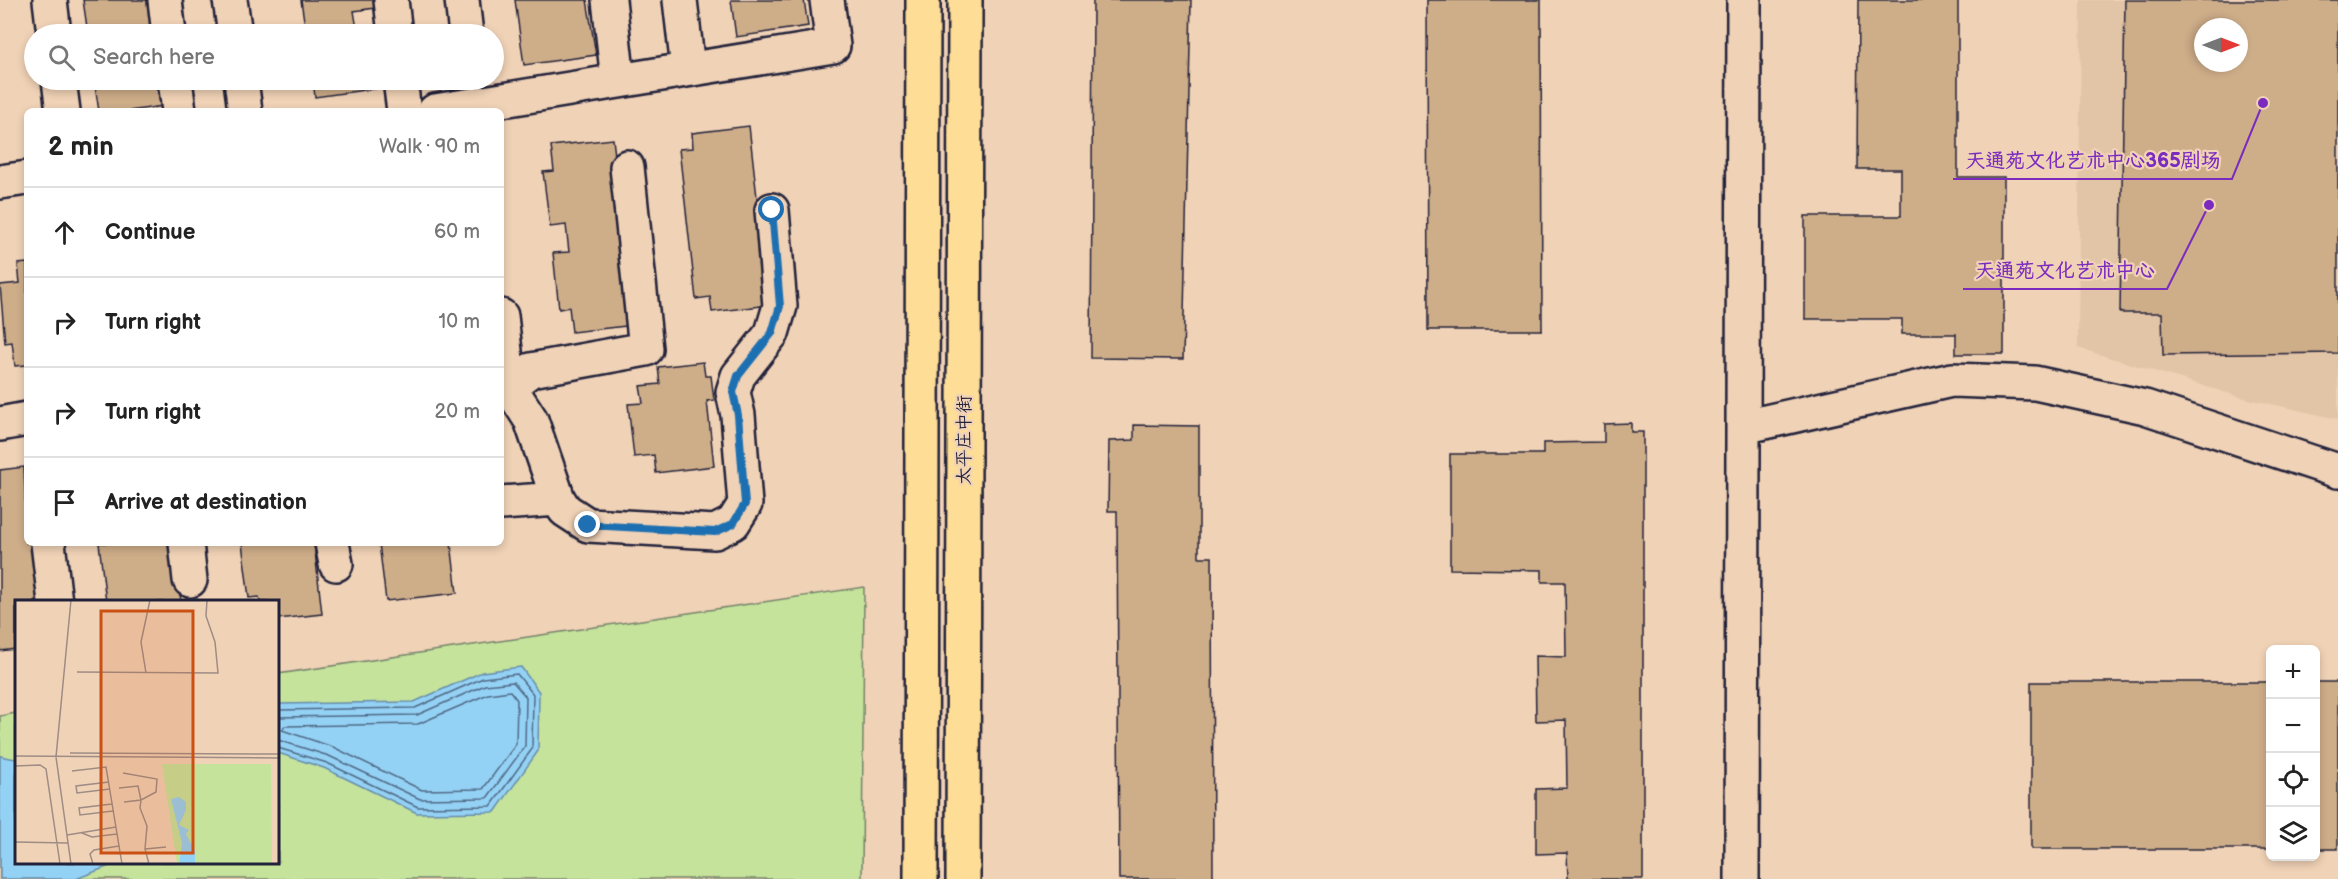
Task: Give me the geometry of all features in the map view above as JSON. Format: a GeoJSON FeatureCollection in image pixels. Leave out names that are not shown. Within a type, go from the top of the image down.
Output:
{"type":"FeatureCollection","features":[{"type":"Feature","properties":{"kind":"main road"},"geometry":{"type":"LineString","coordinates":[[921,879],[923,0]]}},
{"type":"Feature","properties":{"kind":"main road","name":"太平庄中街"},"geometry":{"type":"LineString","coordinates":[[963,879],[965,0]]}},
{"type":"Feature","properties":{"kind":"street"},"geometry":{"type":"LineString","coordinates":[[50,0],[53,24]]}},
{"type":"Feature","properties":{"kind":"street"},"geometry":{"type":"LineString","coordinates":[[165,0],[169,24]]}},
{"type":"Feature","properties":{"kind":"street"},"geometry":{"type":"LineString","coordinates":[[230,0],[234,24]]}},
{"type":"Feature","properties":{"kind":"street"},"geometry":{"type":"LineString","coordinates":[[391,0],[394,24]]}},
{"type":"Feature","properties":{"kind":"street"},"geometry":{"type":"LineString","coordinates":[[462,0],[465,24]]}},
{"type":"Feature","properties":{"kind":"street"},"geometry":{"type":"LineString","coordinates":[[609,0],[618,81]]}},
{"type":"Feature","properties":{"kind":"street"},"geometry":{"type":"LineString","coordinates":[[680,0],[688,69]]}},
{"type":"Feature","properties":{"kind":"street"},"geometry":{"type":"LineString","coordinates":[[504,90],[618,81],[833,46],[827,0]]}},
{"type":"Feature","properties":{"kind":"street"},"geometry":{"type":"LineString","coordinates":[[1742,879],[1744,0]]}},
{"type":"Feature","properties":{"kind":"street"},"geometry":{"type":"LineString","coordinates":[[60,90],[63,108]]}},
{"type":"Feature","properties":{"kind":"street"},"geometry":{"type":"LineString","coordinates":[[176,90],[179,108]]}},
{"type":"Feature","properties":{"kind":"street"},"geometry":{"type":"LineString","coordinates":[[243,90],[246,108]]}},
{"type":"Feature","properties":{"kind":"street"},"geometry":{"type":"LineString","coordinates":[[401,90],[404,108]]}},
{"type":"Feature","properties":{"kind":"street"},"geometry":{"type":"LineString","coordinates":[[441,108],[472,92],[499,90]]}},
{"type":"Feature","properties":{"kind":"street"},"geometry":{"type":"LineString","coordinates":[[505,385],[531,370],[646,349],[627,167]]}},
{"type":"Feature","properties":{"kind":"street"},"geometry":{"type":"LineString","coordinates":[[0,182],[24,178]]}},
{"type":"Feature","properties":{"kind":"street"},"geometry":{"type":"LineString","coordinates":[[504,368],[505,385],[531,420],[558,499],[565,510],[588,525],[715,532],[733,524],[745,504],[738,415],[733,392],[738,376],[772,333],[780,306],[772,210]]}},
{"type":"Feature","properties":{"kind":"street"},"geometry":{"type":"LineString","coordinates":[[1743,427],[1952,380],[2035,383],[2145,407],[2338,471]]}},
{"type":"Feature","properties":{"kind":"street"},"geometry":{"type":"LineString","coordinates":[[0,424],[24,420]]}},
{"type":"Feature","properties":{"kind":"street"},"geometry":{"type":"LineString","coordinates":[[504,503],[558,499]]}},
{"type":"Feature","properties":{"kind":"street"},"geometry":{"type":"LineString","coordinates":[[48,546],[55,600]]}},
{"type":"Feature","properties":{"kind":"street"},"geometry":{"type":"LineString","coordinates":[[186,546],[190,580]]}},
{"type":"Feature","properties":{"kind":"shaded area"},"geometry":{"type":"Polygon","coordinates":[[[2081,0],[2338,0],[2338,419],[2244,398],[2078,348],[2081,0]]]}},
{"type":"Feature","properties":{"kind":"green space"},"geometry":{"type":"Polygon","coordinates":[[[864,587],[862,879],[0,879],[0,716],[15,713],[15,864],[279,864],[279,674],[864,587]]]}},
{"type":"Feature","properties":{"kind":"water"},"geometry":{"type":"Polygon","coordinates":[[[521,667],[539,692],[538,751],[495,812],[417,813],[324,768],[279,753],[279,704],[414,702],[482,672],[521,667]]]}},
{"type":"Feature","properties":{"kind":"water"},"geometry":{"type":"Polygon","coordinates":[[[0,756],[15,759],[15,864],[114,864],[76,879],[0,879],[0,756]]]}},
{"type":"Feature","properties":{"kind":"building"},"geometry":{"type":"Polygon","coordinates":[[[83,0],[155,0],[159,24],[87,24],[83,0]]]}},
{"type":"Feature","properties":{"kind":"building"},"geometry":{"type":"Polygon","coordinates":[[[301,0],[374,0],[375,8],[354,11],[356,24],[305,24],[301,0]]]}},
{"type":"Feature","properties":{"kind":"building"},"geometry":{"type":"Polygon","coordinates":[[[515,0],[587,0],[596,55],[524,65],[515,0]]]}},
{"type":"Feature","properties":{"kind":"building"},"geometry":{"type":"Polygon","coordinates":[[[731,0],[804,0],[808,26],[736,37],[731,0]]]}},
{"type":"Feature","properties":{"kind":"building"},"geometry":{"type":"Polygon","coordinates":[[[1093,0],[1191,0],[1183,359],[1091,358],[1093,0]]]}},
{"type":"Feature","properties":{"kind":"building"},"geometry":{"type":"Polygon","coordinates":[[[1427,0],[1541,0],[1542,330],[1428,330],[1427,0]]]}},
{"type":"Feature","properties":{"kind":"building"},"geometry":{"type":"Polygon","coordinates":[[[1858,0],[1958,0],[1958,177],[2004,177],[2004,354],[1956,354],[1956,334],[1902,334],[1902,319],[1805,319],[1805,216],[1901,216],[1901,169],[1857,169],[1858,0]]]}},
{"type":"Feature","properties":{"kind":"building"},"geometry":{"type":"Polygon","coordinates":[[[2125,0],[2338,0],[2338,353],[2163,355],[2162,313],[2120,313],[2125,0]]]}},
{"type":"Feature","properties":{"kind":"building"},"geometry":{"type":"Polygon","coordinates":[[[96,90],[168,90],[170,105],[150,108],[99,108],[96,90]]]}},
{"type":"Feature","properties":{"kind":"building"},"geometry":{"type":"Polygon","coordinates":[[[314,90],[365,90],[315,97],[314,90]]]}},
{"type":"Feature","properties":{"kind":"building"},"geometry":{"type":"Polygon","coordinates":[[[749,126],[769,305],[712,312],[710,297],[696,299],[679,149],[693,148],[692,133],[749,126]]]}},
{"type":"Feature","properties":{"kind":"building"},"geometry":{"type":"Polygon","coordinates":[[[613,139],[635,325],[572,332],[569,307],[559,309],[553,253],[569,252],[566,225],[550,227],[543,172],[554,171],[551,146],[613,139]]]}},
{"type":"Feature","properties":{"kind":"building"},"geometry":{"type":"Polygon","coordinates":[[[24,263],[24,365],[15,366],[12,342],[5,343],[0,285],[20,283],[18,264],[24,263]]]}},
{"type":"Feature","properties":{"kind":"building"},"geometry":{"type":"Polygon","coordinates":[[[703,362],[705,376],[711,376],[714,400],[707,401],[714,466],[656,473],[654,455],[634,457],[628,404],[643,403],[640,386],[660,384],[658,367],[703,362]]]}},
{"type":"Feature","properties":{"kind":"building"},"geometry":{"type":"Polygon","coordinates":[[[1631,423],[1631,432],[1643,432],[1643,879],[1568,879],[1567,853],[1536,854],[1536,789],[1567,788],[1566,720],[1536,721],[1535,656],[1566,657],[1565,582],[1542,582],[1542,570],[1450,569],[1450,454],[1543,454],[1543,443],[1604,442],[1604,424],[1631,423]]]}},
{"type":"Feature","properties":{"kind":"building"},"geometry":{"type":"Polygon","coordinates":[[[1134,425],[1199,426],[1199,557],[1212,557],[1213,879],[1119,879],[1117,511],[1108,511],[1109,441],[1134,440],[1134,425]]]}},
{"type":"Feature","properties":{"kind":"building"},"geometry":{"type":"Polygon","coordinates":[[[24,467],[24,546],[33,546],[39,600],[15,600],[15,649],[0,651],[0,470],[24,467]]]}},
{"type":"Feature","properties":{"kind":"building"},"geometry":{"type":"Polygon","coordinates":[[[99,546],[174,546],[181,600],[106,600],[99,546]]]}},
{"type":"Feature","properties":{"kind":"building"},"geometry":{"type":"Polygon","coordinates":[[[242,546],[314,546],[322,614],[279,619],[279,600],[249,598],[242,546]]]}},
{"type":"Feature","properties":{"kind":"building"},"geometry":{"type":"Polygon","coordinates":[[[379,546],[451,546],[457,593],[386,601],[379,546]]]}},
{"type":"Feature","properties":{"kind":"building"},"geometry":{"type":"Polygon","coordinates":[[[2031,682],[2266,682],[2266,849],[2031,849],[2031,682]]]}},
{"type":"Feature","properties":{"kind":"building"},"geometry":{"type":"Polygon","coordinates":[[[2320,682],[2338,682],[2338,849],[2320,849],[2320,682]]]}},
{"type":"Feature","properties":{"kind":"place","name":"天通苑文化艺术中心365剧场"},"geometry":{"type":"Point","coordinates":[2263,103]}},
{"type":"Feature","properties":{"kind":"place","name":"天通苑文化艺术中心"},"geometry":{"type":"Point","coordinates":[2209,205]}},
{"type":"Feature","properties":{"kind":"route"},"geometry":{"type":"LineString","coordinates":[[588,525],[715,532],[733,524],[745,504],[738,415],[733,392],[738,376],[772,333],[780,306],[772,210]]}}]}
